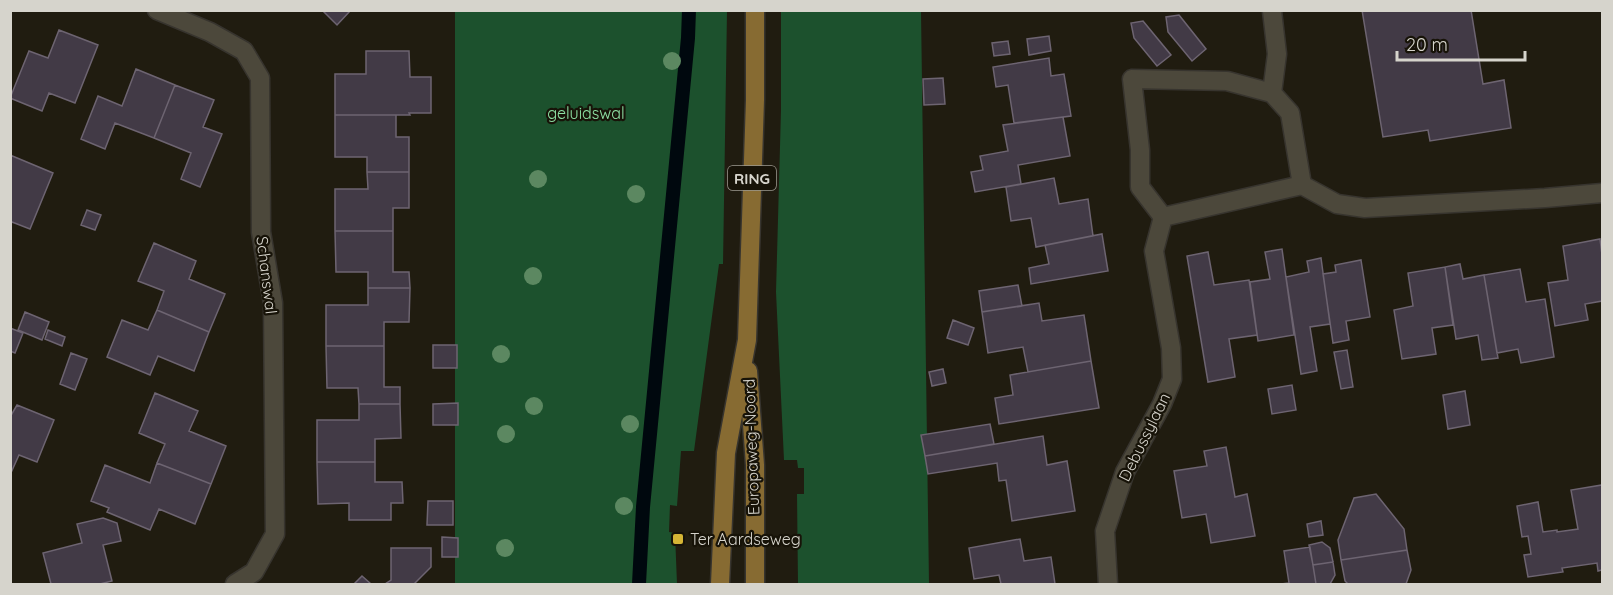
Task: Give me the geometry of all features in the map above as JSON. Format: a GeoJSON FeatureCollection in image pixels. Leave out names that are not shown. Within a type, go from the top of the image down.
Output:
{"type":"FeatureCollection","features":[{"type":"Feature","properties":{"kind":"main road","name":"Europaweg-Noord"},"geometry":{"type":"LineString","coordinates":[[754,10],[755,100],[746,346],[755,465],[755,585]]}},
{"type":"Feature","properties":{"kind":"main road","name":"Europaweg-Noord"},"geometry":{"type":"LineString","coordinates":[[720,585],[726,453],[746,346]]}},
{"type":"Feature","properties":{"kind":"street","name":"Schanswal"},"geometry":{"type":"LineString","coordinates":[[157,10],[210,32],[244,51],[260,78],[261,232],[273,303],[275,534],[254,572],[235,585]]}},
{"type":"Feature","properties":{"kind":"street"},"geometry":{"type":"LineString","coordinates":[[1272,10],[1277,54],[1272,93]]}},
{"type":"Feature","properties":{"kind":"street"},"geometry":{"type":"LineString","coordinates":[[1302,185],[1290,113],[1272,93],[1227,81],[1132,79],[1140,150],[1140,187],[1163,217],[1302,185],[1337,204],[1365,208],[1602,193]]}},
{"type":"Feature","properties":{"kind":"street","name":"Debussylaan"},"geometry":{"type":"LineString","coordinates":[[1108,585],[1105,531],[1125,472],[1162,404],[1172,379],[1171,348],[1154,251],[1163,217]]}},
{"type":"Feature","properties":{"kind":"green space","name":"geluidswal"},"geometry":{"type":"Polygon","coordinates":[[[455,11],[727,11],[723,264],[719,264],[694,451],[681,451],[677,506],[670,505],[669,532],[675,533],[677,584],[455,584],[455,11]]]}},
{"type":"Feature","properties":{"kind":"green space"},"geometry":{"type":"Polygon","coordinates":[[[781,11],[921,11],[929,584],[798,584],[797,494],[804,494],[804,468],[798,468],[797,460],[784,460],[776,292],[781,11]]]}},
{"type":"Feature","properties":{"kind":"building"},"geometry":{"type":"Polygon","coordinates":[[[322,10],[351,10],[337,25],[322,10]]]}},
{"type":"Feature","properties":{"kind":"building"},"geometry":{"type":"Polygon","coordinates":[[[1362,10],[1471,10],[1483,84],[1504,80],[1511,128],[1430,141],[1428,130],[1383,137],[1362,10]]]}},
{"type":"Feature","properties":{"kind":"building"},"geometry":{"type":"Polygon","coordinates":[[[1179,15],[1206,49],[1192,61],[1168,32],[1166,17],[1179,15]]]}},
{"type":"Feature","properties":{"kind":"building"},"geometry":{"type":"Polygon","coordinates":[[[1143,21],[1171,55],[1157,66],[1134,38],[1131,23],[1143,21]]]}},
{"type":"Feature","properties":{"kind":"building"},"geometry":{"type":"Polygon","coordinates":[[[59,30],[98,45],[75,103],[49,93],[42,111],[10,98],[29,51],[48,58],[59,30]]]}},
{"type":"Feature","properties":{"kind":"building"},"geometry":{"type":"Polygon","coordinates":[[[1049,36],[1051,51],[1029,55],[1027,39],[1049,36]]]}},
{"type":"Feature","properties":{"kind":"building"},"geometry":{"type":"Polygon","coordinates":[[[1008,41],[1010,54],[994,56],[992,43],[1008,41]]]}},
{"type":"Feature","properties":{"kind":"building"},"geometry":{"type":"Polygon","coordinates":[[[366,51],[409,51],[410,77],[431,77],[431,113],[335,115],[335,74],[366,74],[366,51]]]}},
{"type":"Feature","properties":{"kind":"building"},"geometry":{"type":"Polygon","coordinates":[[[1049,58],[1051,76],[1064,74],[1071,116],[1014,123],[1008,85],[996,87],[993,67],[1049,58]]]}},
{"type":"Feature","properties":{"kind":"building"},"geometry":{"type":"Polygon","coordinates":[[[136,69],[175,85],[154,138],[115,123],[105,149],[81,139],[98,96],[122,106],[136,69]]]}},
{"type":"Feature","properties":{"kind":"building"},"geometry":{"type":"Polygon","coordinates":[[[943,78],[945,104],[924,105],[923,79],[943,78]]]}},
{"type":"Feature","properties":{"kind":"building"},"geometry":{"type":"Polygon","coordinates":[[[175,85],[214,100],[203,127],[222,134],[200,187],[181,179],[191,153],[154,138],[175,85]]]}},
{"type":"Feature","properties":{"kind":"building"},"geometry":{"type":"Polygon","coordinates":[[[335,115],[396,115],[396,137],[409,137],[409,172],[367,172],[367,157],[335,157],[335,115]]]}},
{"type":"Feature","properties":{"kind":"building"},"geometry":{"type":"Polygon","coordinates":[[[1063,117],[1070,156],[1018,165],[1021,184],[975,192],[971,172],[983,170],[980,156],[1008,151],[1003,125],[1063,117]]]}},
{"type":"Feature","properties":{"kind":"building"},"geometry":{"type":"Polygon","coordinates":[[[10,155],[53,173],[30,229],[12,222],[10,226],[10,155]]]}},
{"type":"Feature","properties":{"kind":"building"},"geometry":{"type":"Polygon","coordinates":[[[367,172],[409,172],[409,208],[393,208],[393,231],[335,231],[335,189],[368,189],[367,172]]]}},
{"type":"Feature","properties":{"kind":"building"},"geometry":{"type":"Polygon","coordinates":[[[1054,178],[1059,204],[1088,199],[1093,236],[1036,247],[1031,218],[1011,221],[1006,187],[1054,178]]]}},
{"type":"Feature","properties":{"kind":"building"},"geometry":{"type":"Polygon","coordinates":[[[87,210],[101,215],[95,230],[81,225],[87,210]]]}},
{"type":"Feature","properties":{"kind":"building"},"geometry":{"type":"Polygon","coordinates":[[[335,231],[393,231],[393,272],[409,272],[410,288],[368,288],[368,272],[336,272],[335,231]]]}},
{"type":"Feature","properties":{"kind":"building"},"geometry":{"type":"Polygon","coordinates":[[[1102,234],[1108,271],[1031,284],[1029,268],[1049,264],[1045,245],[1102,234]]]}},
{"type":"Feature","properties":{"kind":"building"},"geometry":{"type":"Polygon","coordinates":[[[1600,239],[1602,301],[1585,304],[1588,320],[1555,326],[1548,283],[1568,280],[1563,246],[1600,239]]]}},
{"type":"Feature","properties":{"kind":"building"},"geometry":{"type":"Polygon","coordinates":[[[154,243],[196,261],[189,279],[225,294],[209,332],[157,310],[164,291],[138,281],[154,243]]]}},
{"type":"Feature","properties":{"kind":"building"},"geometry":{"type":"Polygon","coordinates":[[[1282,249],[1294,335],[1258,341],[1250,282],[1270,279],[1265,252],[1282,249]]]}},
{"type":"Feature","properties":{"kind":"building"},"geometry":{"type":"Polygon","coordinates":[[[1208,252],[1214,285],[1249,280],[1257,335],[1229,339],[1235,377],[1208,382],[1187,256],[1208,252]]]}},
{"type":"Feature","properties":{"kind":"building"},"geometry":{"type":"Polygon","coordinates":[[[1321,258],[1330,324],[1310,327],[1317,371],[1301,374],[1286,277],[1309,272],[1307,261],[1321,258]]]}},
{"type":"Feature","properties":{"kind":"building"},"geometry":{"type":"Polygon","coordinates":[[[1361,260],[1370,317],[1346,321],[1349,340],[1333,343],[1323,274],[1336,272],[1335,265],[1361,260]]]}},
{"type":"Feature","properties":{"kind":"building"},"geometry":{"type":"Polygon","coordinates":[[[1460,264],[1463,279],[1484,275],[1498,358],[1482,360],[1478,335],[1456,339],[1445,267],[1460,264]]]}},
{"type":"Feature","properties":{"kind":"building"},"geometry":{"type":"Polygon","coordinates":[[[1445,267],[1453,325],[1432,328],[1436,354],[1402,359],[1394,310],[1413,306],[1408,273],[1445,267]]]}},
{"type":"Feature","properties":{"kind":"building"},"geometry":{"type":"Polygon","coordinates":[[[1520,269],[1526,302],[1545,299],[1554,357],[1521,363],[1518,349],[1497,353],[1484,275],[1520,269]]]}},
{"type":"Feature","properties":{"kind":"building"},"geometry":{"type":"Polygon","coordinates":[[[1018,285],[1022,306],[982,312],[979,291],[1018,285]]]}},
{"type":"Feature","properties":{"kind":"building"},"geometry":{"type":"Polygon","coordinates":[[[368,288],[410,288],[409,322],[384,322],[384,346],[326,346],[326,305],[368,305],[368,288]]]}},
{"type":"Feature","properties":{"kind":"building"},"geometry":{"type":"Polygon","coordinates":[[[1039,303],[1042,321],[1084,315],[1091,361],[1028,372],[1023,347],[988,353],[982,312],[1039,303]]]}},
{"type":"Feature","properties":{"kind":"building"},"geometry":{"type":"Polygon","coordinates":[[[157,310],[209,332],[194,371],[158,356],[150,375],[107,357],[122,320],[148,330],[157,310]]]}},
{"type":"Feature","properties":{"kind":"building"},"geometry":{"type":"Polygon","coordinates":[[[25,312],[49,322],[42,340],[18,330],[25,312]]]}},
{"type":"Feature","properties":{"kind":"building"},"geometry":{"type":"Polygon","coordinates":[[[953,320],[974,328],[968,345],[947,338],[953,320]]]}},
{"type":"Feature","properties":{"kind":"building"},"geometry":{"type":"Polygon","coordinates":[[[10,328],[23,333],[15,353],[10,351],[10,328]]]}},
{"type":"Feature","properties":{"kind":"building"},"geometry":{"type":"Polygon","coordinates":[[[48,330],[65,337],[62,346],[45,339],[48,330]]]}},
{"type":"Feature","properties":{"kind":"building"},"geometry":{"type":"Polygon","coordinates":[[[433,345],[457,345],[457,368],[433,368],[433,345]]]}},
{"type":"Feature","properties":{"kind":"building"},"geometry":{"type":"Polygon","coordinates":[[[326,346],[384,346],[384,387],[400,387],[400,404],[359,404],[358,388],[327,388],[326,346]]]}},
{"type":"Feature","properties":{"kind":"building"},"geometry":{"type":"Polygon","coordinates":[[[1347,350],[1353,387],[1341,389],[1334,352],[1347,350]]]}},
{"type":"Feature","properties":{"kind":"building"},"geometry":{"type":"Polygon","coordinates":[[[71,353],[87,359],[75,390],[60,384],[71,353]]]}},
{"type":"Feature","properties":{"kind":"building"},"geometry":{"type":"Polygon","coordinates":[[[1091,361],[1099,408],[999,424],[995,398],[1013,395],[1010,375],[1091,361]]]}},
{"type":"Feature","properties":{"kind":"building"},"geometry":{"type":"Polygon","coordinates":[[[943,369],[946,383],[932,386],[929,372],[943,369]]]}},
{"type":"Feature","properties":{"kind":"building"},"geometry":{"type":"Polygon","coordinates":[[[1292,385],[1296,410],[1272,414],[1268,389],[1292,385]]]}},
{"type":"Feature","properties":{"kind":"building"},"geometry":{"type":"Polygon","coordinates":[[[1465,391],[1470,425],[1448,429],[1443,395],[1465,391]]]}},
{"type":"Feature","properties":{"kind":"building"},"geometry":{"type":"Polygon","coordinates":[[[155,393],[198,411],[189,431],[226,446],[211,484],[157,463],[165,444],[139,433],[155,393]]]}},
{"type":"Feature","properties":{"kind":"building"},"geometry":{"type":"Polygon","coordinates":[[[458,403],[458,425],[433,425],[433,404],[458,403]]]}},
{"type":"Feature","properties":{"kind":"building"},"geometry":{"type":"Polygon","coordinates":[[[359,404],[400,404],[401,438],[375,439],[375,462],[317,462],[317,420],[359,420],[359,404]]]}},
{"type":"Feature","properties":{"kind":"building"},"geometry":{"type":"Polygon","coordinates":[[[17,405],[54,420],[37,462],[19,455],[10,475],[10,417],[17,405]]]}},
{"type":"Feature","properties":{"kind":"building"},"geometry":{"type":"Polygon","coordinates":[[[990,424],[994,444],[925,456],[921,435],[990,424]]]}},
{"type":"Feature","properties":{"kind":"building"},"geometry":{"type":"Polygon","coordinates":[[[1043,436],[1047,465],[1067,461],[1075,511],[1012,521],[1006,480],[999,481],[997,463],[928,474],[925,456],[1043,436]]]}},
{"type":"Feature","properties":{"kind":"building"},"geometry":{"type":"Polygon","coordinates":[[[1226,447],[1235,497],[1247,494],[1255,536],[1211,543],[1206,514],[1182,518],[1174,471],[1207,466],[1204,451],[1226,447]]]}},
{"type":"Feature","properties":{"kind":"building"},"geometry":{"type":"Polygon","coordinates":[[[317,462],[375,462],[375,482],[402,482],[403,503],[391,503],[391,520],[349,520],[349,503],[318,504],[317,462]]]}},
{"type":"Feature","properties":{"kind":"building"},"geometry":{"type":"Polygon","coordinates":[[[157,463],[211,484],[195,524],[159,509],[150,530],[107,512],[109,508],[91,501],[105,465],[150,483],[157,463]]]}},
{"type":"Feature","properties":{"kind":"building"},"geometry":{"type":"Polygon","coordinates":[[[1602,485],[1602,570],[1598,571],[1597,563],[1562,568],[1563,572],[1528,577],[1524,555],[1531,554],[1528,536],[1522,537],[1517,506],[1538,502],[1543,532],[1578,529],[1571,490],[1602,485]]]}},
{"type":"Feature","properties":{"kind":"building"},"geometry":{"type":"Polygon","coordinates":[[[1376,494],[1404,529],[1407,550],[1341,560],[1338,540],[1354,498],[1376,494]]]}},
{"type":"Feature","properties":{"kind":"building"},"geometry":{"type":"Polygon","coordinates":[[[428,501],[453,501],[453,525],[427,525],[428,501]]]}},
{"type":"Feature","properties":{"kind":"building"},"geometry":{"type":"Polygon","coordinates":[[[103,518],[117,523],[121,541],[103,545],[112,581],[100,584],[51,584],[43,553],[82,543],[77,524],[103,518]]]}},
{"type":"Feature","properties":{"kind":"building"},"geometry":{"type":"Polygon","coordinates":[[[1321,521],[1323,535],[1309,537],[1307,524],[1321,521]]]}},
{"type":"Feature","properties":{"kind":"building"},"geometry":{"type":"Polygon","coordinates":[[[442,537],[458,538],[458,557],[442,557],[442,537]]]}},
{"type":"Feature","properties":{"kind":"building"},"geometry":{"type":"Polygon","coordinates":[[[1020,539],[1024,561],[1051,557],[1055,584],[1001,584],[999,575],[974,579],[969,548],[1020,539]]]}},
{"type":"Feature","properties":{"kind":"building"},"geometry":{"type":"Polygon","coordinates":[[[1322,542],[1330,548],[1333,562],[1313,565],[1309,545],[1322,542]]]}},
{"type":"Feature","properties":{"kind":"building"},"geometry":{"type":"Polygon","coordinates":[[[1310,547],[1316,584],[1281,584],[1289,583],[1284,551],[1310,547]]]}},
{"type":"Feature","properties":{"kind":"building"},"geometry":{"type":"Polygon","coordinates":[[[391,548],[431,548],[431,567],[414,584],[385,584],[391,580],[391,548]]]}},
{"type":"Feature","properties":{"kind":"building"},"geometry":{"type":"Polygon","coordinates":[[[1407,550],[1411,570],[1406,584],[1348,584],[1345,581],[1341,560],[1407,550]]]}},
{"type":"Feature","properties":{"kind":"building"},"geometry":{"type":"Polygon","coordinates":[[[1333,562],[1335,575],[1330,584],[1316,584],[1313,565],[1333,562]]]}},
{"type":"Feature","properties":{"kind":"building"},"geometry":{"type":"Polygon","coordinates":[[[362,576],[371,584],[354,584],[362,576]]]}},
{"type":"Feature","properties":{"kind":"waterway"},"geometry":{"type":"LineString","coordinates":[[639,584],[643,507],[689,10]]}},
{"type":"Feature","properties":{"kind":"place","name":"Ter Aardseweg"},"geometry":{"type":"Point","coordinates":[678,539]}}]}
